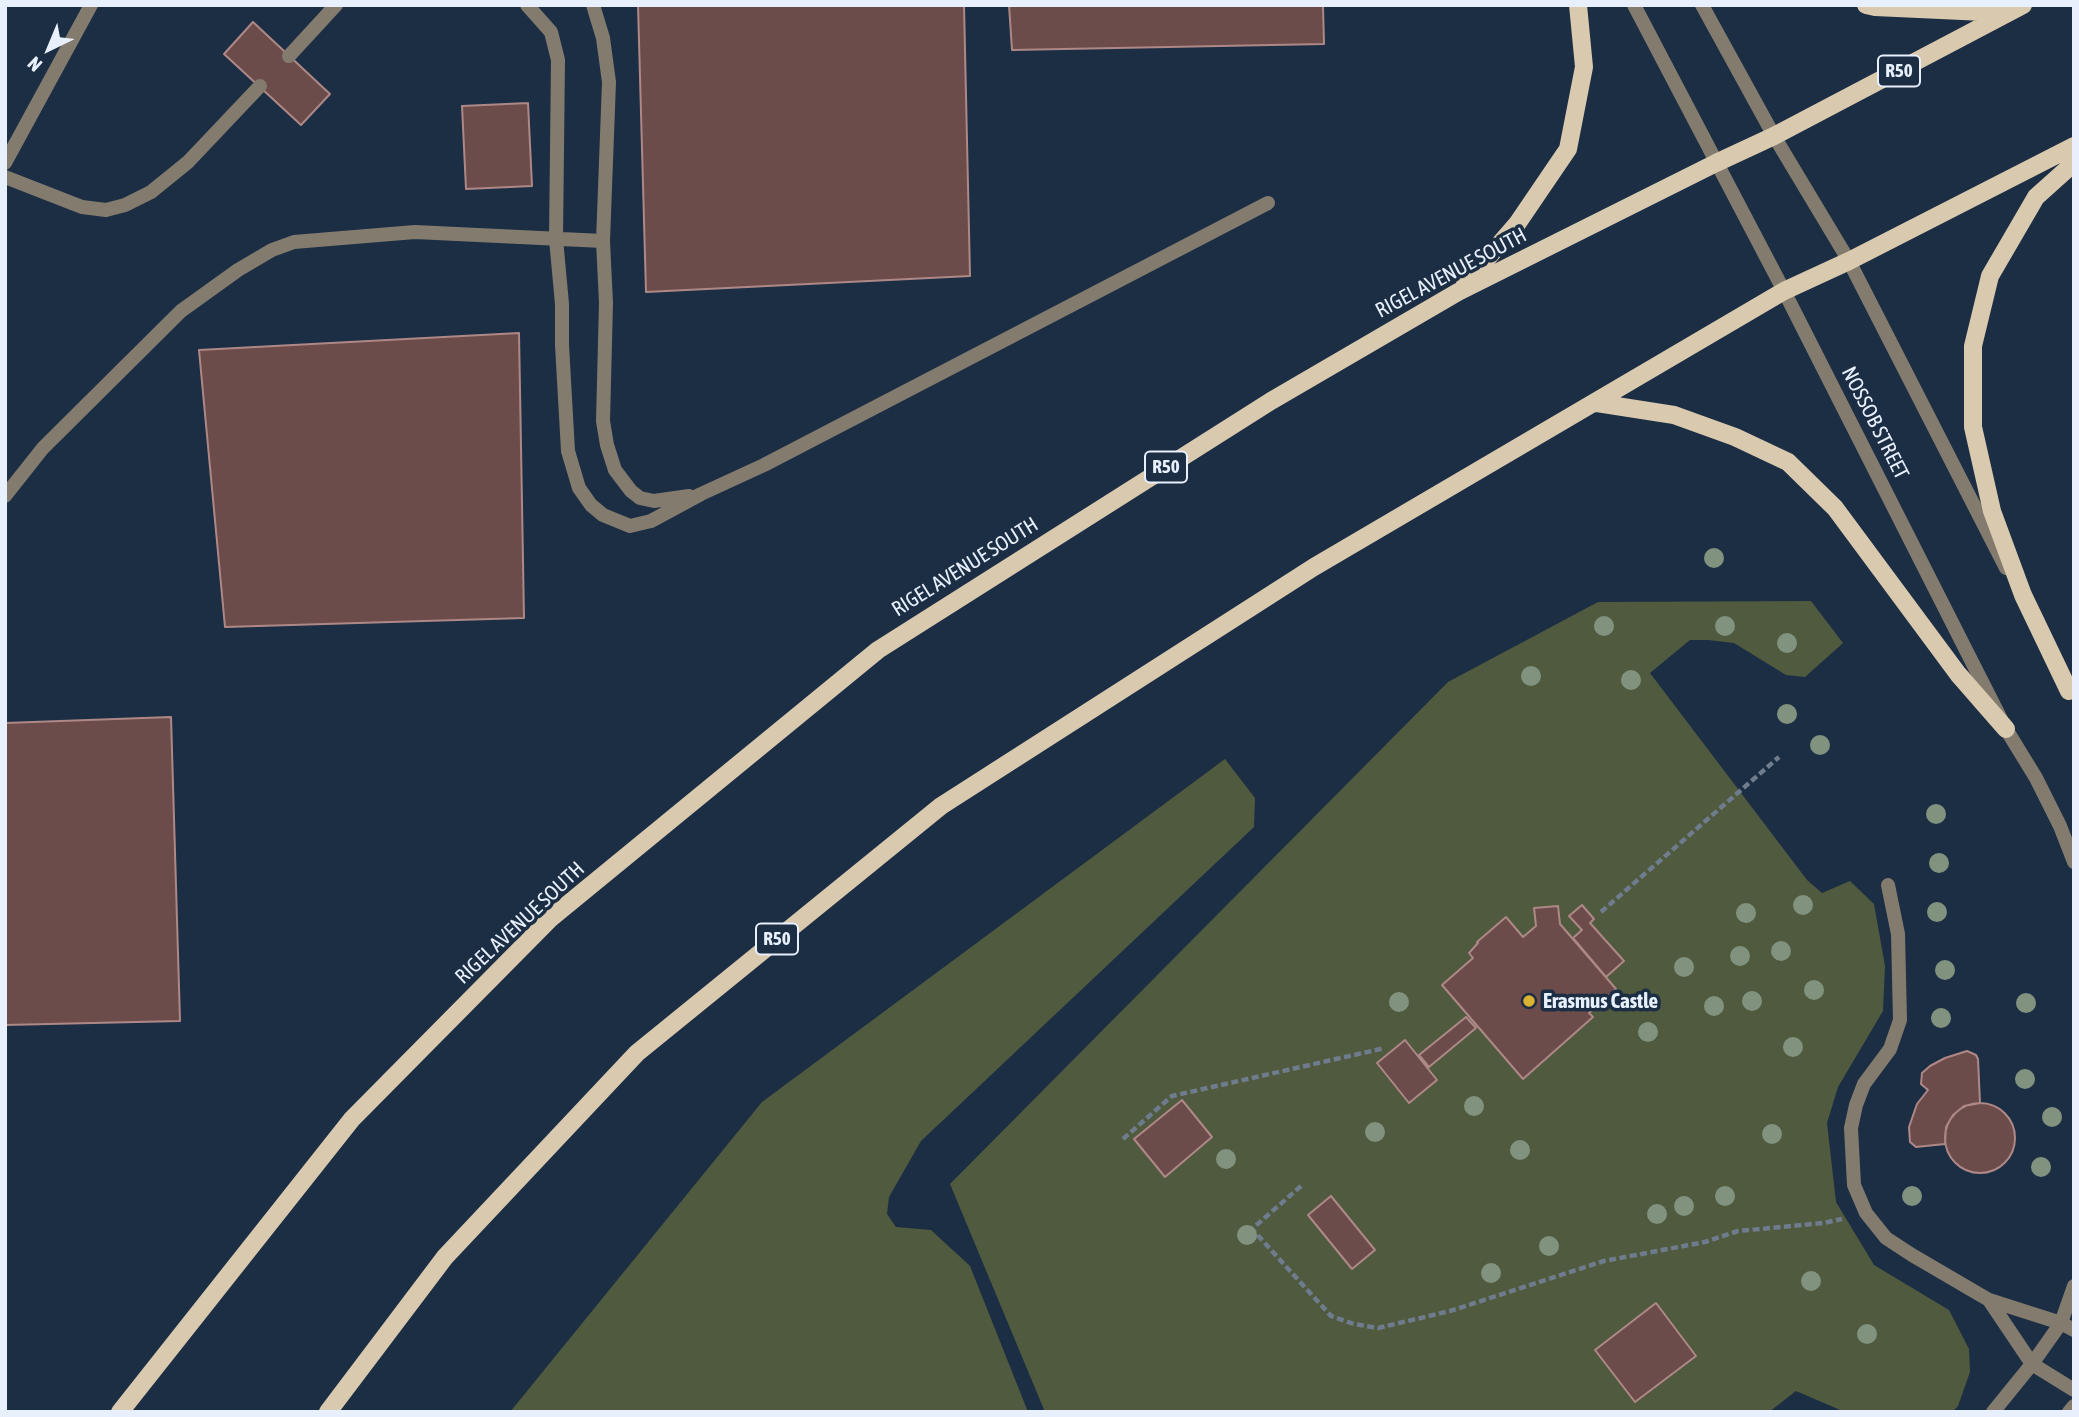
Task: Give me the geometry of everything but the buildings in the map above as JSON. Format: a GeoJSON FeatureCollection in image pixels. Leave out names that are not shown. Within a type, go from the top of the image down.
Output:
{"type":"FeatureCollection","features":[{"type":"Feature","properties":{"kind":"main road"},"geometry":{"type":"LineString","coordinates":[[1458,292],[1517,224],[1568,149],[1584,66],[1578,5]]}},
{"type":"Feature","properties":{"kind":"main road"},"geometry":{"type":"LineString","coordinates":[[1866,5],[2016,9]]}},
{"type":"Feature","properties":{"kind":"main road","name":"RIGEL AVENUE SOUTH"},"geometry":{"type":"LineString","coordinates":[[120,1412],[352,1119],[551,918],[878,650],[1271,401],[1458,292],[1774,136],[2016,9]]}},
{"type":"Feature","properties":{"kind":"main road","name":"R50"},"geometry":{"type":"LineString","coordinates":[[328,1412],[445,1257],[637,1053],[941,806],[1314,567],[1784,291],[1849,261],[2074,146]]}},
{"type":"Feature","properties":{"kind":"main road"},"geometry":{"type":"LineString","coordinates":[[2071,696],[2023,595],[1992,511],[1973,427],[1973,346],[1990,276],[2036,198],[2074,163]]}},
{"type":"Feature","properties":{"kind":"main road"},"geometry":{"type":"LineString","coordinates":[[1597,402],[1674,415],[1735,437],[1788,462],[1835,508],[1958,674],[2006,729]]}},
{"type":"Feature","properties":{"kind":"street"},"geometry":{"type":"LineString","coordinates":[[5,163],[91,5]]}},
{"type":"Feature","properties":{"kind":"street"},"geometry":{"type":"LineString","coordinates":[[289,56],[336,5]]}},
{"type":"Feature","properties":{"kind":"street"},"geometry":{"type":"LineString","coordinates":[[527,5],[551,32],[558,60],[556,239],[562,304],[568,451],[579,488],[592,505],[603,515],[630,526],[651,522],[701,494],[764,465],[1268,203]]}},
{"type":"Feature","properties":{"kind":"street"},"geometry":{"type":"LineString","coordinates":[[593,5],[603,38],[609,82],[603,241],[606,303],[603,421],[607,445],[615,470],[640,498],[654,501],[701,494]]}},
{"type":"Feature","properties":{"kind":"street","name":"NOSSOB STREET"},"geometry":{"type":"LineString","coordinates":[[1634,5],[1784,291],[2006,729],[2036,778],[2074,862]]}},
{"type":"Feature","properties":{"kind":"street"},"geometry":{"type":"LineString","coordinates":[[1702,5],[1774,136],[1849,261],[2071,696]]}},
{"type":"Feature","properties":{"kind":"street"},"geometry":{"type":"LineString","coordinates":[[5,177],[82,207],[106,210],[125,205],[151,192],[188,162],[260,86]]}},
{"type":"Feature","properties":{"kind":"street"},"geometry":{"type":"LineString","coordinates":[[5,496],[43,448],[181,311],[238,270],[272,250],[294,242],[415,232],[603,241]]}},
{"type":"Feature","properties":{"kind":"street"},"geometry":{"type":"LineString","coordinates":[[1888,886],[1898,934],[1900,1020],[1890,1049],[1864,1084],[1856,1105],[1851,1128],[1854,1185],[1866,1213],[1886,1238],[1989,1300],[2067,1327]]}},
{"type":"Feature","properties":{"kind":"street"},"geometry":{"type":"LineString","coordinates":[[1993,1412],[2032,1364],[2067,1327],[2074,1286]]}},
{"type":"Feature","properties":{"kind":"street"},"geometry":{"type":"LineString","coordinates":[[1989,1300],[2032,1364],[2074,1391]]}},
{"type":"Feature","properties":{"kind":"street"},"geometry":{"type":"LineString","coordinates":[[2069,1412],[2074,1406]]}},
{"type":"Feature","properties":{"kind":"path"},"geometry":{"type":"LineString","coordinates":[[1601,912],[1779,757]]}},
{"type":"Feature","properties":{"kind":"path"},"geometry":{"type":"LineString","coordinates":[[1123,1139],[1172,1096],[1385,1048]]}},
{"type":"Feature","properties":{"kind":"path"},"geometry":{"type":"LineString","coordinates":[[1300,1186],[1252,1230],[1331,1317],[1378,1328],[1450,1311],[1604,1261],[1705,1242],[1738,1231],[1823,1223],[1866,1213]]}},
{"type":"Feature","properties":{"kind":"green space"},"geometry":{"type":"Polygon","coordinates":[[[1811,601],[1843,643],[1805,677],[1786,675],[1734,643],[1708,640],[1690,640],[1650,673],[1807,880],[1822,893],[1850,881],[1874,904],[1885,966],[1883,1011],[1838,1087],[1827,1123],[1836,1202],[1874,1265],[1949,1310],[1969,1349],[1970,1372],[1958,1406],[1952,1412],[1845,1412],[1796,1391],[1769,1412],[1045,1412],[950,1184],[1448,682],[1598,602],[1811,601]]]}},
{"type":"Feature","properties":{"kind":"green space"},"geometry":{"type":"Polygon","coordinates":[[[1225,759],[1255,798],[1254,827],[921,1141],[889,1197],[887,1214],[896,1227],[931,1230],[970,1266],[1028,1412],[510,1412],[762,1102],[1225,759]]]}},
{"type":"Feature","properties":{"kind":"place","name":"Erasmus Castle"},"geometry":{"type":"Point","coordinates":[1529,1001]}}]}
